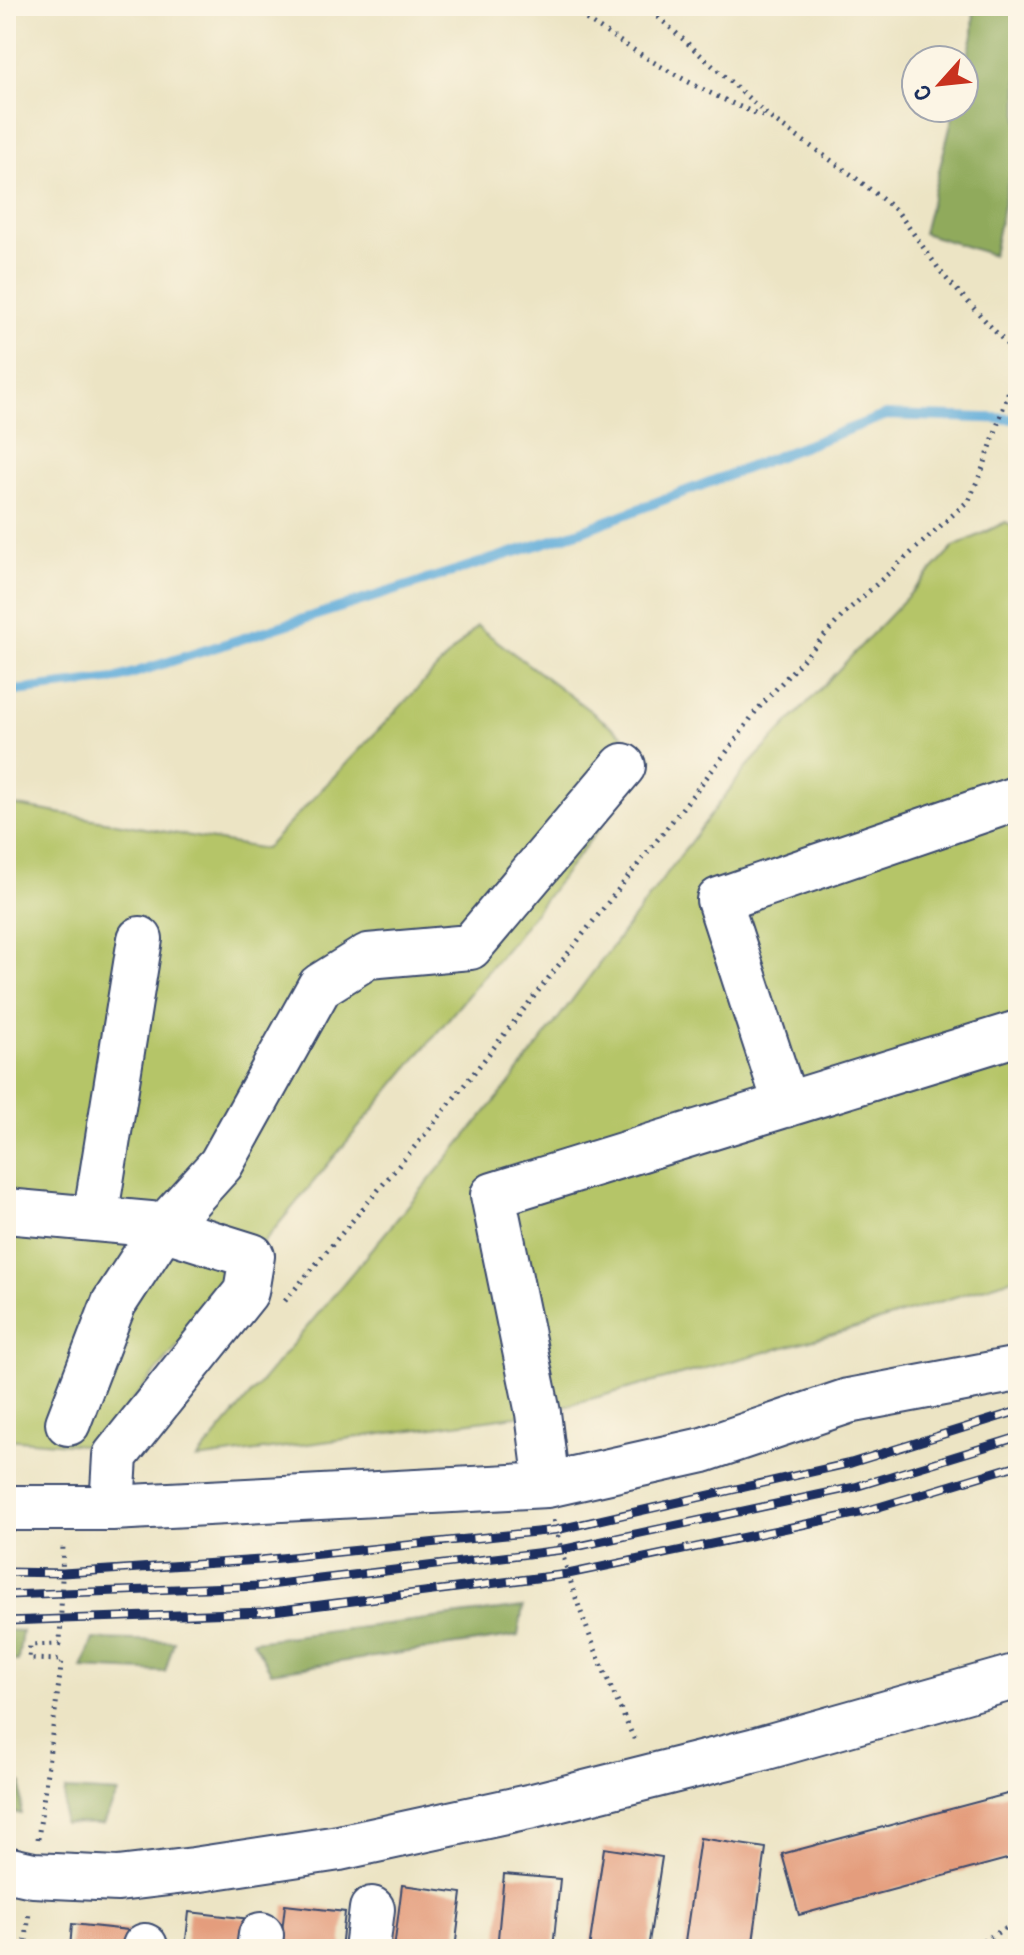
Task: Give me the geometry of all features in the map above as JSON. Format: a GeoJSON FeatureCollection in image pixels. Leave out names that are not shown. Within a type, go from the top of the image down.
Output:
{"type":"FeatureCollection","features":[{"type":"Feature","properties":{"kind":"street"},"geometry":{"type":"LineString","coordinates":[[68,1423],[114,1303],[163,1228],[221,1164],[320,986],[368,956],[470,947],[623,766]]}},
{"type":"Feature","properties":{"kind":"street"},"geometry":{"type":"LineString","coordinates":[[786,1105],[719,900],[1018,798]]}},
{"type":"Feature","properties":{"kind":"street"},"geometry":{"type":"LineString","coordinates":[[95,1219],[140,939]]}},
{"type":"Feature","properties":{"kind":"street"},"geometry":{"type":"LineString","coordinates":[[547,1485],[538,1413],[493,1195],[1018,1033]]}},
{"type":"Feature","properties":{"kind":"street"},"geometry":{"type":"LineString","coordinates":[[6,1211],[150,1224],[252,1256],[246,1292],[115,1456],[112,1508]]}},
{"type":"Feature","properties":{"kind":"street"},"geometry":{"type":"LineString","coordinates":[[6,1508],[112,1508],[547,1485],[703,1450],[848,1401],[1018,1369]]}},
{"type":"Feature","properties":{"kind":"street"},"geometry":{"type":"LineString","coordinates":[[20,1872],[118,1879],[325,1850],[533,1806],[756,1750],[1018,1676]]}},
{"type":"Feature","properties":{"kind":"path"},"geometry":{"type":"LineString","coordinates":[[566,6],[646,59],[729,103],[773,120]]}},
{"type":"Feature","properties":{"kind":"path"},"geometry":{"type":"LineString","coordinates":[[282,1305],[442,1114],[756,711],[846,612],[969,500],[985,463],[1013,378],[1017,352],[944,276],[897,211],[773,120],[646,6]]}},
{"type":"Feature","properties":{"kind":"path"},"geometry":{"type":"LineString","coordinates":[[547,1485],[564,1562],[599,1663],[652,1776]]}},
{"type":"Feature","properties":{"kind":"path"},"geometry":{"type":"LineString","coordinates":[[25,1949],[20,1872],[62,1660],[29,1659],[30,1645],[60,1644],[63,1545],[78,1545]]}},
{"type":"Feature","properties":{"kind":"path"},"geometry":{"type":"LineString","coordinates":[[969,1949],[1018,1921]]}},
{"type":"Feature","properties":{"kind":"green space"},"geometry":{"type":"Polygon","coordinates":[[[974,6],[1018,6],[1018,134],[993,255],[923,233],[951,124],[980,124],[980,44],[971,44],[974,6]]]}},
{"type":"Feature","properties":{"kind":"green space"},"geometry":{"type":"Polygon","coordinates":[[[1006,522],[1018,530],[1018,1277],[863,1326],[538,1413],[197,1459],[507,1087],[746,768],[954,547],[1006,522]]]}},
{"type":"Feature","properties":{"kind":"green space"},"geometry":{"type":"Polygon","coordinates":[[[477,626],[653,758],[512,942],[95,1446],[6,1439],[6,804],[265,849],[477,626]]]}},
{"type":"Feature","properties":{"kind":"green space"},"geometry":{"type":"Polygon","coordinates":[[[523,1607],[518,1636],[271,1672],[253,1641],[523,1607]]]}},
{"type":"Feature","properties":{"kind":"green space"},"geometry":{"type":"Polygon","coordinates":[[[6,1630],[22,1631],[18,1661],[6,1660],[6,1630]]]}},
{"type":"Feature","properties":{"kind":"green space"},"geometry":{"type":"Polygon","coordinates":[[[93,1639],[174,1641],[165,1672],[82,1668],[93,1639]]]}},
{"type":"Feature","properties":{"kind":"green space"},"geometry":{"type":"Polygon","coordinates":[[[6,1780],[22,1783],[21,1814],[6,1810],[6,1780]]]}},
{"type":"Feature","properties":{"kind":"green space"},"geometry":{"type":"Polygon","coordinates":[[[65,1790],[118,1793],[103,1824],[63,1823],[65,1790]]]}},
{"type":"Feature","properties":{"kind":"building"},"geometry":{"type":"Polygon","coordinates":[[[1018,1791],[1018,1856],[799,1915],[782,1854],[1018,1791]]]}},
{"type":"Feature","properties":{"kind":"building"},"geometry":{"type":"Polygon","coordinates":[[[700,1838],[766,1848],[752,1949],[684,1949],[700,1838]]]}},
{"type":"Feature","properties":{"kind":"building"},"geometry":{"type":"Polygon","coordinates":[[[604,1848],[662,1857],[648,1949],[589,1949],[604,1848]]]}},
{"type":"Feature","properties":{"kind":"building"},"geometry":{"type":"Polygon","coordinates":[[[504,1874],[560,1879],[553,1949],[497,1949],[504,1874]]]}},
{"type":"Feature","properties":{"kind":"building"},"geometry":{"type":"Polygon","coordinates":[[[402,1885],[462,1893],[455,1949],[394,1949],[402,1885]]]}},
{"type":"Feature","properties":{"kind":"building"},"geometry":{"type":"Polygon","coordinates":[[[285,1905],[345,1912],[341,1949],[280,1949],[285,1905]]]}},
{"type":"Feature","properties":{"kind":"building"},"geometry":{"type":"Polygon","coordinates":[[[189,1912],[250,1919],[247,1949],[185,1949],[189,1912]]]}},
{"type":"Feature","properties":{"kind":"building"},"geometry":{"type":"Polygon","coordinates":[[[72,1924],[128,1930],[126,1949],[70,1949],[72,1924]]]}},
{"type":"Feature","properties":{"kind":"waterway"},"geometry":{"type":"LineString","coordinates":[[6,692],[115,679],[581,531],[886,415],[1018,419]]}},
{"type":"Feature","properties":{"kind":"railway"},"geometry":{"type":"LineString","coordinates":[[6,1572],[63,1573],[261,1560],[556,1530],[851,1463],[1018,1411]]}},
{"type":"Feature","properties":{"kind":"railway"},"geometry":{"type":"LineString","coordinates":[[6,1595],[261,1586],[561,1550],[855,1487],[1018,1437]]}},
{"type":"Feature","properties":{"kind":"railway"},"geometry":{"type":"LineString","coordinates":[[6,1621],[265,1612],[568,1574],[859,1513],[1018,1465]]}}]}
